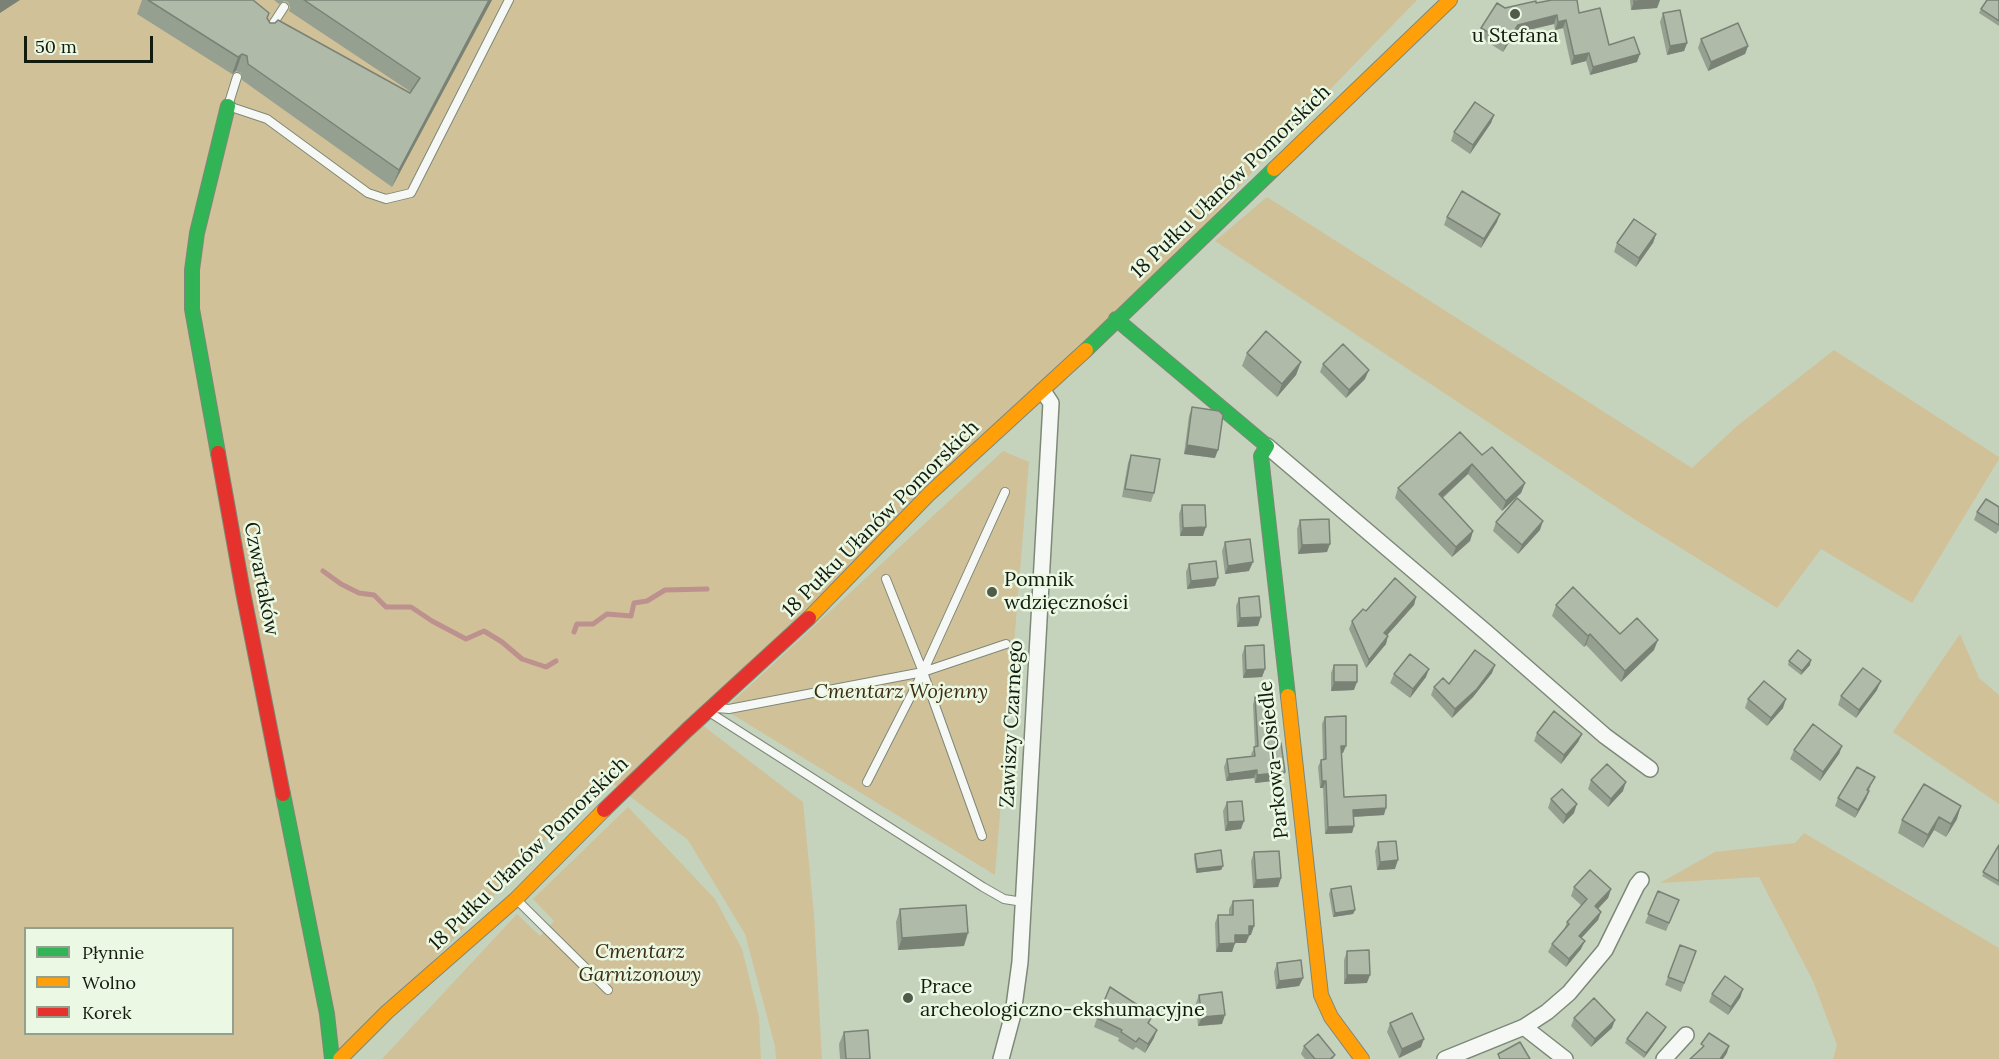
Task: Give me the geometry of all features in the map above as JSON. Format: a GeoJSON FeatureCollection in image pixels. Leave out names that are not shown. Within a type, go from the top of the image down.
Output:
{"type":"FeatureCollection","features":[{"type":"Feature","properties":{"kind":"street","name":"18 Pułku Ułanów Pomorskich"},"geometry":{"type":"LineString","coordinates":[[340,1059],[387,1012],[516,899],[618,796],[803,624],[929,494],[1043,391],[1451,1]]}},
{"type":"Feature","properties":{"kind":"street","name":"Czwartaków"},"geometry":{"type":"LineString","coordinates":[[228,106],[197,233],[192,270],[192,309],[243,592],[327,1014],[332,1059]]}},
{"type":"Feature","properties":{"kind":"street"},"geometry":{"type":"LineString","coordinates":[[1116,319],[1478,625],[1605,736],[1650,769]]}},
{"type":"Feature","properties":{"kind":"street","name":"Zawiszy Czarnego"},"geometry":{"type":"LineString","coordinates":[[1001,1059],[1013,1014],[1020,962],[1051,403],[1043,391]]}},
{"type":"Feature","properties":{"kind":"street","name":"Parkowa-Osiedle"},"geometry":{"type":"LineString","coordinates":[[1268,446],[1262,456],[1321,995],[1331,1017],[1362,1059]]}},
{"type":"Feature","properties":{"kind":"street"},"geometry":{"type":"LineString","coordinates":[[1445,1059],[1524,1027],[1547,1012],[1569,993],[1605,950],[1641,880]]}},
{"type":"Feature","properties":{"kind":"street"},"geometry":{"type":"LineString","coordinates":[[1524,1027],[1565,1059]]}},
{"type":"Feature","properties":{"kind":"street"},"geometry":{"type":"LineString","coordinates":[[1664,1059],[1686,1035]]}},
{"type":"Feature","properties":{"kind":"lane"},"geometry":{"type":"LineString","coordinates":[[237,76],[228,106],[267,119],[368,193],[386,199],[411,193],[509,0]]}},
{"type":"Feature","properties":{"kind":"lane"},"geometry":{"type":"LineString","coordinates":[[267,34],[284,7]]}},
{"type":"Feature","properties":{"kind":"lane"},"geometry":{"type":"LineString","coordinates":[[867,782],[923,672],[1005,492]]}},
{"type":"Feature","properties":{"kind":"lane"},"geometry":{"type":"LineString","coordinates":[[886,579],[923,672],[982,836]]}},
{"type":"Feature","properties":{"kind":"lane"},"geometry":{"type":"LineString","coordinates":[[710,709],[729,708],[923,672],[1006,644]]}},
{"type":"Feature","properties":{"kind":"lane"},"geometry":{"type":"LineString","coordinates":[[710,709],[983,887],[1004,899],[1023,902]]}},
{"type":"Feature","properties":{"kind":"lane"},"geometry":{"type":"LineString","coordinates":[[516,899],[608,990]]}},
{"type":"Feature","properties":{"kind":"green space"},"geometry":{"type":"Polygon","coordinates":[[[0,0],[1417,0],[1279,142],[1200,231],[693,718],[803,802],[814,915],[822,1059],[776,1059],[775,1046],[745,934],[688,840],[604,777],[342,1059],[0,1059],[0,0]]]}},
{"type":"Feature","properties":{"kind":"green space"},"geometry":{"type":"Polygon","coordinates":[[[1267,197],[1692,468],[1737,426],[1834,350],[1999,459],[1912,603],[1821,549],[1777,608],[1631,517],[1215,241],[1267,197]]]}},
{"type":"Feature","properties":{"kind":"green space","name":"Cmentarz Wojenny"},"geometry":{"type":"Polygon","coordinates":[[[1003,451],[1029,462],[995,875],[730,713],[729,705],[1003,451]]]}},
{"type":"Feature","properties":{"kind":"green space"},"geometry":{"type":"Polygon","coordinates":[[[1960,634],[1979,678],[1999,695],[1999,804],[1893,732],[1960,634]]]}},
{"type":"Feature","properties":{"kind":"green space","name":"Cmentarz Garnizonowy"},"geometry":{"type":"Polygon","coordinates":[[[628,807],[715,899],[742,949],[759,1017],[761,1059],[382,1059],[517,914],[540,936],[547,929],[554,921],[533,899],[628,807]]]}},
{"type":"Feature","properties":{"kind":"green space"},"geometry":{"type":"Polygon","coordinates":[[[1804,833],[1999,948],[1999,1059],[1833,1059],[1837,1045],[1813,981],[1759,877],[1660,883],[1715,852],[1795,843],[1804,833]]]}},
{"type":"Feature","properties":{"kind":"building"},"geometry":{"type":"Polygon","coordinates":[[[148,0],[253,0],[269,13],[267,18],[270,23],[278,20],[410,93],[420,78],[304,0],[489,0],[399,170],[248,64],[247,56],[242,54],[238,57],[148,0]]]}},
{"type":"Feature","properties":{"kind":"building"},"geometry":{"type":"Polygon","coordinates":[[[1552,0],[1577,0],[1579,13],[1600,8],[1609,45],[1634,37],[1640,54],[1593,67],[1589,53],[1574,56],[1566,20],[1558,22],[1557,15],[1518,25],[1506,43],[1481,28],[1497,3],[1505,8],[1552,0]]]}},
{"type":"Feature","properties":{"kind":"building"},"geometry":{"type":"Polygon","coordinates":[[[1987,0],[1999,0],[1999,21],[1981,9],[1987,0]]]}},
{"type":"Feature","properties":{"kind":"building"},"geometry":{"type":"Polygon","coordinates":[[[1680,10],[1687,43],[1670,46],[1663,13],[1680,10]]]}},
{"type":"Feature","properties":{"kind":"building"},"geometry":{"type":"Polygon","coordinates":[[[1738,23],[1748,46],[1711,62],[1701,39],[1738,23]]]}},
{"type":"Feature","properties":{"kind":"building"},"geometry":{"type":"Polygon","coordinates":[[[1475,102],[1494,115],[1473,145],[1454,132],[1475,102]]]}},
{"type":"Feature","properties":{"kind":"building"},"geometry":{"type":"Polygon","coordinates":[[[1462,191],[1500,214],[1484,239],[1447,217],[1462,191]]]}},
{"type":"Feature","properties":{"kind":"building"},"geometry":{"type":"Polygon","coordinates":[[[1634,219],[1656,234],[1639,258],[1617,243],[1634,219]]]}},
{"type":"Feature","properties":{"kind":"building"},"geometry":{"type":"Polygon","coordinates":[[[1266,331],[1301,362],[1282,384],[1247,353],[1266,331]]]}},
{"type":"Feature","properties":{"kind":"building"},"geometry":{"type":"Polygon","coordinates":[[[1343,344],[1369,370],[1349,390],[1323,364],[1343,344]]]}},
{"type":"Feature","properties":{"kind":"building"},"geometry":{"type":"Polygon","coordinates":[[[1192,407],[1219,411],[1223,415],[1218,450],[1187,445],[1192,407]]]}},
{"type":"Feature","properties":{"kind":"building"},"geometry":{"type":"Polygon","coordinates":[[[1460,432],[1482,455],[1492,447],[1525,483],[1506,501],[1472,464],[1439,494],[1473,531],[1456,547],[1398,488],[1460,432]]]}},
{"type":"Feature","properties":{"kind":"building"},"geometry":{"type":"Polygon","coordinates":[[[1131,455],[1160,459],[1154,493],[1125,489],[1131,455]]]}},
{"type":"Feature","properties":{"kind":"building"},"geometry":{"type":"Polygon","coordinates":[[[1517,498],[1543,521],[1522,545],[1496,522],[1517,498]]]}},
{"type":"Feature","properties":{"kind":"building"},"geometry":{"type":"Polygon","coordinates":[[[1986,499],[1999,507],[1999,525],[1977,512],[1986,499]]]}},
{"type":"Feature","properties":{"kind":"building"},"geometry":{"type":"Polygon","coordinates":[[[1182,505],[1205,505],[1206,527],[1183,528],[1182,505]]]}},
{"type":"Feature","properties":{"kind":"building"},"geometry":{"type":"Polygon","coordinates":[[[1329,519],[1330,544],[1302,545],[1300,520],[1329,519]]]}},
{"type":"Feature","properties":{"kind":"building"},"geometry":{"type":"Polygon","coordinates":[[[1250,539],[1253,562],[1228,566],[1225,542],[1250,539]]]}},
{"type":"Feature","properties":{"kind":"building"},"geometry":{"type":"Polygon","coordinates":[[[1216,561],[1218,578],[1191,581],[1189,564],[1216,561]]]}},
{"type":"Feature","properties":{"kind":"building"},"geometry":{"type":"Polygon","coordinates":[[[1395,578],[1416,597],[1384,633],[1388,636],[1369,660],[1352,621],[1363,609],[1366,611],[1395,578]]]}},
{"type":"Feature","properties":{"kind":"building"},"geometry":{"type":"Polygon","coordinates":[[[1573,587],[1620,634],[1637,618],[1658,640],[1625,671],[1590,634],[1588,636],[1556,605],[1573,587]]]}},
{"type":"Feature","properties":{"kind":"building"},"geometry":{"type":"Polygon","coordinates":[[[1259,596],[1261,617],[1240,618],[1239,598],[1259,596]]]}},
{"type":"Feature","properties":{"kind":"building"},"geometry":{"type":"Polygon","coordinates":[[[1264,645],[1265,669],[1246,670],[1245,646],[1264,645]]]}},
{"type":"Feature","properties":{"kind":"building"},"geometry":{"type":"Polygon","coordinates":[[[1475,650],[1495,665],[1477,689],[1455,709],[1434,687],[1443,678],[1449,684],[1475,650]]]}},
{"type":"Feature","properties":{"kind":"building"},"geometry":{"type":"Polygon","coordinates":[[[1798,650],[1811,660],[1802,671],[1789,661],[1798,650]]]}},
{"type":"Feature","properties":{"kind":"building"},"geometry":{"type":"Polygon","coordinates":[[[1410,654],[1429,669],[1413,689],[1394,674],[1410,654]]]}},
{"type":"Feature","properties":{"kind":"building"},"geometry":{"type":"Polygon","coordinates":[[[1334,665],[1357,665],[1357,682],[1334,682],[1334,665]]]}},
{"type":"Feature","properties":{"kind":"building"},"geometry":{"type":"Polygon","coordinates":[[[1863,668],[1881,681],[1859,710],[1841,696],[1863,668]]]}},
{"type":"Feature","properties":{"kind":"building"},"geometry":{"type":"Polygon","coordinates":[[[1764,681],[1786,699],[1771,718],[1748,699],[1764,681]]]}},
{"type":"Feature","properties":{"kind":"building"},"geometry":{"type":"Polygon","coordinates":[[[1272,696],[1275,744],[1281,743],[1285,772],[1257,775],[1257,770],[1229,774],[1227,759],[1255,756],[1254,747],[1258,746],[1255,697],[1272,696]]]}},
{"type":"Feature","properties":{"kind":"building"},"geometry":{"type":"Polygon","coordinates":[[[1554,711],[1582,734],[1564,755],[1537,733],[1554,711]]]}},
{"type":"Feature","properties":{"kind":"building"},"geometry":{"type":"Polygon","coordinates":[[[1346,716],[1346,746],[1341,746],[1344,797],[1386,795],[1386,808],[1353,810],[1354,826],[1328,827],[1326,781],[1322,781],[1321,760],[1326,759],[1325,717],[1346,716]]]}},
{"type":"Feature","properties":{"kind":"building"},"geometry":{"type":"Polygon","coordinates":[[[1813,724],[1842,746],[1823,772],[1794,750],[1813,724]]]}},
{"type":"Feature","properties":{"kind":"building"},"geometry":{"type":"Polygon","coordinates":[[[1607,764],[1626,782],[1611,799],[1591,780],[1607,764]]]}},
{"type":"Feature","properties":{"kind":"building"},"geometry":{"type":"Polygon","coordinates":[[[1857,767],[1875,777],[1858,810],[1838,798],[1857,767]]]}},
{"type":"Feature","properties":{"kind":"building"},"geometry":{"type":"Polygon","coordinates":[[[1924,784],[1961,806],[1951,824],[1939,817],[1928,835],[1902,820],[1924,784]]]}},
{"type":"Feature","properties":{"kind":"building"},"geometry":{"type":"Polygon","coordinates":[[[1562,789],[1577,804],[1566,815],[1551,799],[1562,789]]]}},
{"type":"Feature","properties":{"kind":"building"},"geometry":{"type":"Polygon","coordinates":[[[1242,801],[1244,821],[1228,822],[1227,802],[1242,801]]]}},
{"type":"Feature","properties":{"kind":"building"},"geometry":{"type":"Polygon","coordinates":[[[1396,841],[1398,860],[1380,862],[1378,842],[1396,841]]]}},
{"type":"Feature","properties":{"kind":"building"},"geometry":{"type":"Polygon","coordinates":[[[1999,845],[1999,881],[1983,872],[1999,845]]]}},
{"type":"Feature","properties":{"kind":"building"},"geometry":{"type":"Polygon","coordinates":[[[1221,850],[1223,866],[1197,869],[1195,854],[1221,850]]]}},
{"type":"Feature","properties":{"kind":"building"},"geometry":{"type":"Polygon","coordinates":[[[1279,851],[1281,878],[1256,880],[1254,852],[1279,851]]]}},
{"type":"Feature","properties":{"kind":"building"},"geometry":{"type":"Polygon","coordinates":[[[1590,870],[1611,889],[1595,906],[1601,912],[1579,936],[1585,941],[1569,959],[1552,944],[1587,899],[1574,887],[1590,870]]]}},
{"type":"Feature","properties":{"kind":"building"},"geometry":{"type":"Polygon","coordinates":[[[1351,886],[1355,910],[1335,913],[1331,889],[1351,886]]]}},
{"type":"Feature","properties":{"kind":"building"},"geometry":{"type":"Polygon","coordinates":[[[1658,891],[1679,900],[1669,923],[1648,914],[1658,891]]]}},
{"type":"Feature","properties":{"kind":"building"},"geometry":{"type":"Polygon","coordinates":[[[1253,900],[1254,926],[1249,926],[1249,935],[1235,935],[1235,943],[1219,944],[1218,915],[1233,915],[1233,901],[1253,900]]]}},
{"type":"Feature","properties":{"kind":"building"},"geometry":{"type":"Polygon","coordinates":[[[966,905],[968,933],[902,938],[900,909],[966,905]]]}},
{"type":"Feature","properties":{"kind":"building"},"geometry":{"type":"Polygon","coordinates":[[[1680,945],[1696,951],[1684,983],[1668,977],[1680,945]]]}},
{"type":"Feature","properties":{"kind":"building"},"geometry":{"type":"Polygon","coordinates":[[[1369,950],[1370,975],[1347,975],[1347,951],[1369,950]]]}},
{"type":"Feature","properties":{"kind":"building"},"geometry":{"type":"Polygon","coordinates":[[[1301,960],[1303,978],[1279,981],[1277,963],[1301,960]]]}},
{"type":"Feature","properties":{"kind":"building"},"geometry":{"type":"Polygon","coordinates":[[[1725,976],[1743,989],[1731,1007],[1712,994],[1725,976]]]}},
{"type":"Feature","properties":{"kind":"building"},"geometry":{"type":"Polygon","coordinates":[[[1110,987],[1153,1015],[1148,1023],[1157,1030],[1148,1044],[1139,1038],[1136,1042],[1121,1032],[1122,1030],[1097,1018],[1110,987]]]}},
{"type":"Feature","properties":{"kind":"building"},"geometry":{"type":"Polygon","coordinates":[[[1222,992],[1225,1015],[1202,1017],[1199,995],[1222,992]]]}},
{"type":"Feature","properties":{"kind":"building"},"geometry":{"type":"Polygon","coordinates":[[[1594,998],[1615,1020],[1595,1039],[1574,1018],[1594,998]]]}},
{"type":"Feature","properties":{"kind":"building"},"geometry":{"type":"Polygon","coordinates":[[[1647,1012],[1666,1027],[1646,1053],[1627,1039],[1647,1012]]]}},
{"type":"Feature","properties":{"kind":"building"},"geometry":{"type":"Polygon","coordinates":[[[1412,1013],[1424,1039],[1402,1049],[1390,1023],[1412,1013]]]}},
{"type":"Feature","properties":{"kind":"building"},"geometry":{"type":"Polygon","coordinates":[[[868,1030],[870,1059],[846,1059],[844,1032],[868,1030]]]}},
{"type":"Feature","properties":{"kind":"building"},"geometry":{"type":"Polygon","coordinates":[[[1709,1033],[1729,1046],[1720,1059],[1690,1059],[1704,1046],[1701,1044],[1709,1033]]]}},
{"type":"Feature","properties":{"kind":"building"},"geometry":{"type":"Polygon","coordinates":[[[1318,1034],[1335,1055],[1330,1059],[1315,1059],[1304,1046],[1318,1034]]]}},
{"type":"Feature","properties":{"kind":"building"},"geometry":{"type":"Polygon","coordinates":[[[1520,1042],[1530,1059],[1500,1059],[1498,1054],[1520,1042]]]}},
{"type":"Feature","properties":{"kind":"waterway"},"geometry":{"type":"LineString","coordinates":[[323,571],[359,593],[374,595],[386,607],[411,607],[466,639],[484,631],[502,642],[522,659],[546,667],[556,661]]}},
{"type":"Feature","properties":{"kind":"waterway"},"geometry":{"type":"LineString","coordinates":[[574,632],[577,624],[593,624],[607,614],[631,616],[634,603],[647,601],[665,590],[707,589]]}},
{"type":"Feature","properties":{"kind":"traffic: fast"},"geometry":{"type":"LineString","coordinates":[[218,453],[192,309],[192,270],[197,233],[228,106]]}},
{"type":"Feature","properties":{"kind":"traffic: fast"},"geometry":{"type":"LineString","coordinates":[[1086,350],[1274,169]]}},
{"type":"Feature","properties":{"kind":"traffic: fast"},"geometry":{"type":"LineString","coordinates":[[1116,319],[1267,446],[1261,456],[1288,696]]}},
{"type":"Feature","properties":{"kind":"traffic: fast"},"geometry":{"type":"LineString","coordinates":[[283,794],[327,1014],[332,1059]]}},
{"type":"Feature","properties":{"kind":"traffic: slow"},"geometry":{"type":"LineString","coordinates":[[1274,169],[1450,0]]}},
{"type":"Feature","properties":{"kind":"traffic: slow"},"geometry":{"type":"LineString","coordinates":[[809,618],[929,494],[1086,350]]}},
{"type":"Feature","properties":{"kind":"traffic: slow"},"geometry":{"type":"LineString","coordinates":[[1288,696],[1321,995],[1331,1017],[1362,1059]]}},
{"type":"Feature","properties":{"kind":"traffic: slow"},"geometry":{"type":"LineString","coordinates":[[340,1059],[387,1012],[516,899],[604,810]]}},
{"type":"Feature","properties":{"kind":"traffic: jam"},"geometry":{"type":"LineString","coordinates":[[218,453],[283,794]]}},
{"type":"Feature","properties":{"kind":"traffic: jam"},"geometry":{"type":"LineString","coordinates":[[604,810],[809,618]]}},
{"type":"Feature","properties":{"kind":"place","name":"u Stefana"},"geometry":{"type":"Point","coordinates":[1515,14]}},
{"type":"Feature","properties":{"kind":"place","name":"Pomnik wdzięczności"},"geometry":{"type":"Point","coordinates":[992,592]}},
{"type":"Feature","properties":{"kind":"place","name":"Prace archeologiczno-ekshumacyjne"},"geometry":{"type":"Point","coordinates":[908,998]}}]}
